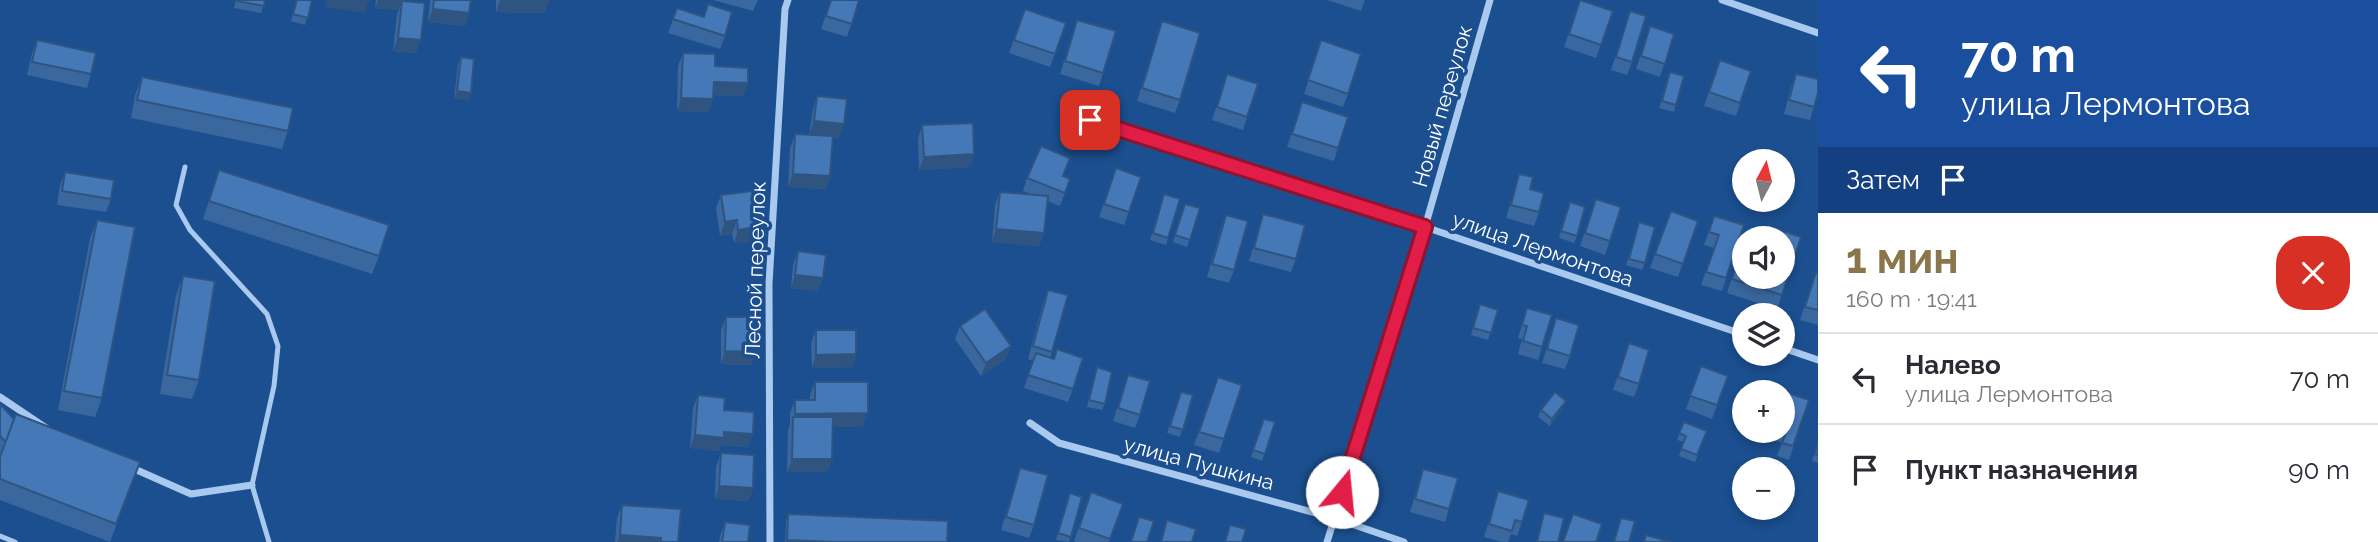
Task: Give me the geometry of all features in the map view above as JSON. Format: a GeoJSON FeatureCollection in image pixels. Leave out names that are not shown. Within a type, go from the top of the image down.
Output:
{"type":"FeatureCollection","features":[{"type":"Feature","properties":{"kind":"street","name":"Лесной переулок"},"geometry":{"type":"LineString","coordinates":[[770,542],[769,284],[785,9],[788,0]]}},
{"type":"Feature","properties":{"kind":"street","name":"Новый переулок"},"geometry":{"type":"LineString","coordinates":[[1327,542],[1425,227],[1490,0]]}},
{"type":"Feature","properties":{"kind":"street"},"geometry":{"type":"LineString","coordinates":[[1722,0],[1818,33]]}},
{"type":"Feature","properties":{"kind":"street","name":"улица Лермонтова"},"geometry":{"type":"LineString","coordinates":[[1090,120],[1425,227],[1732,331]]}},
{"type":"Feature","properties":{"kind":"street"},"geometry":{"type":"LineString","coordinates":[[1795,352],[1818,360]]}},
{"type":"Feature","properties":{"kind":"street"},"geometry":{"type":"LineString","coordinates":[[0,397],[49,430]]}},
{"type":"Feature","properties":{"kind":"street","name":"улица Пушкина"},"geometry":{"type":"LineString","coordinates":[[1030,423],[1059,443],[1334,518],[1404,542]]}},
{"type":"Feature","properties":{"kind":"street"},"geometry":{"type":"LineString","coordinates":[[119,462],[191,494],[252,485]]}},
{"type":"Feature","properties":{"kind":"lane"},"geometry":{"type":"LineString","coordinates":[[185,167],[176,205],[190,230],[267,314],[278,346],[274,386],[252,485],[270,542]]}},
{"type":"Feature","properties":{"kind":"lane"},"geometry":{"type":"LineString","coordinates":[[0,536],[15,542]]}},
{"type":"Feature","properties":{"kind":"building"},"geometry":{"type":"Polygon","coordinates":[[[237,0],[265,0],[264,6],[237,0]]]}},
{"type":"Feature","properties":{"kind":"building"},"geometry":{"type":"Polygon","coordinates":[[[297,0],[312,0],[308,18],[293,14],[297,0]]]}},
{"type":"Feature","properties":{"kind":"building"},"geometry":{"type":"Polygon","coordinates":[[[434,0],[471,0],[469,13],[433,9],[434,0]]]}},
{"type":"Feature","properties":{"kind":"building"},"geometry":{"type":"Polygon","coordinates":[[[831,0],[859,0],[852,24],[826,16],[831,0]]]}},
{"type":"Feature","properties":{"kind":"building"},"geometry":{"type":"Polygon","coordinates":[[[1580,0],[1613,11],[1601,45],[1569,34],[1580,0]]]}},
{"type":"Feature","properties":{"kind":"building"},"geometry":{"type":"Polygon","coordinates":[[[402,1],[425,3],[421,40],[398,38],[402,1]]]}},
{"type":"Feature","properties":{"kind":"building"},"geometry":{"type":"Polygon","coordinates":[[[708,4],[732,12],[725,36],[673,19],[677,8],[704,17],[708,4]]]}},
{"type":"Feature","properties":{"kind":"building"},"geometry":{"type":"Polygon","coordinates":[[[1025,9],[1066,23],[1055,54],[1014,40],[1025,9]]]}},
{"type":"Feature","properties":{"kind":"building"},"geometry":{"type":"Polygon","coordinates":[[[1630,11],[1646,16],[1632,62],[1616,57],[1630,11]]]}},
{"type":"Feature","properties":{"kind":"building"},"geometry":{"type":"Polygon","coordinates":[[[1077,20],[1116,31],[1103,73],[1065,61],[1077,20]]]}},
{"type":"Feature","properties":{"kind":"building"},"geometry":{"type":"Polygon","coordinates":[[[1162,21],[1200,33],[1180,100],[1142,88],[1162,21]]]}},
{"type":"Feature","properties":{"kind":"building"},"geometry":{"type":"Polygon","coordinates":[[[1650,26],[1674,34],[1665,64],[1641,56],[1650,26]]]}},
{"type":"Feature","properties":{"kind":"building"},"geometry":{"type":"Polygon","coordinates":[[[37,40],[96,53],[91,74],[32,62],[37,40]]]}},
{"type":"Feature","properties":{"kind":"building"},"geometry":{"type":"Polygon","coordinates":[[[1321,40],[1361,54],[1348,94],[1308,80],[1321,40]]]}},
{"type":"Feature","properties":{"kind":"building"},"geometry":{"type":"Polygon","coordinates":[[[683,53],[715,54],[715,66],[748,68],[748,83],[714,82],[713,99],[681,98],[683,53]]]}},
{"type":"Feature","properties":{"kind":"building"},"geometry":{"type":"Polygon","coordinates":[[[461,57],[474,59],[471,93],[457,91],[461,57]]]}},
{"type":"Feature","properties":{"kind":"building"},"geometry":{"type":"Polygon","coordinates":[[[1720,60],[1751,71],[1740,103],[1709,92],[1720,60]]]}},
{"type":"Feature","properties":{"kind":"building"},"geometry":{"type":"Polygon","coordinates":[[[1670,72],[1684,76],[1676,105],[1662,101],[1670,72]]]}},
{"type":"Feature","properties":{"kind":"building"},"geometry":{"type":"Polygon","coordinates":[[[1227,74],[1258,84],[1247,117],[1217,107],[1227,74]]]}},
{"type":"Feature","properties":{"kind":"building"},"geometry":{"type":"Polygon","coordinates":[[[1796,74],[1818,79],[1814,107],[1789,100],[1796,74]]]}},
{"type":"Feature","properties":{"kind":"building"},"geometry":{"type":"Polygon","coordinates":[[[142,77],[293,108],[288,131],[137,100],[142,77]]]}},
{"type":"Feature","properties":{"kind":"building"},"geometry":{"type":"Polygon","coordinates":[[[817,96],[847,99],[844,124],[814,121],[817,96]]]}},
{"type":"Feature","properties":{"kind":"building"},"geometry":{"type":"Polygon","coordinates":[[[1302,102],[1348,117],[1338,148],[1292,134],[1302,102]]]}},
{"type":"Feature","properties":{"kind":"building"},"geometry":{"type":"Polygon","coordinates":[[[973,123],[974,154],[924,157],[922,125],[973,123]]]}},
{"type":"Feature","properties":{"kind":"building"},"geometry":{"type":"Polygon","coordinates":[[[795,134],[833,136],[830,176],[793,174],[795,134]]]}},
{"type":"Feature","properties":{"kind":"building"},"geometry":{"type":"Polygon","coordinates":[[[1041,146],[1070,158],[1063,176],[1070,179],[1065,193],[1027,178],[1041,146]]]}},
{"type":"Feature","properties":{"kind":"building"},"geometry":{"type":"Polygon","coordinates":[[[1116,168],[1141,177],[1129,212],[1104,204],[1116,168]]]}},
{"type":"Feature","properties":{"kind":"building"},"geometry":{"type":"Polygon","coordinates":[[[219,170],[389,225],[379,256],[209,201],[219,170]]]}},
{"type":"Feature","properties":{"kind":"building"},"geometry":{"type":"Polygon","coordinates":[[[65,172],[114,180],[111,199],[62,191],[65,172]]]}},
{"type":"Feature","properties":{"kind":"building"},"geometry":{"type":"Polygon","coordinates":[[[1519,174],[1533,177],[1530,189],[1544,193],[1539,212],[1511,205],[1519,174]]]}},
{"type":"Feature","properties":{"kind":"building"},"geometry":{"type":"Polygon","coordinates":[[[752,191],[757,227],[738,230],[737,220],[725,222],[721,195],[752,191]]]}},
{"type":"Feature","properties":{"kind":"building"},"geometry":{"type":"Polygon","coordinates":[[[1000,192],[1048,196],[1044,233],[996,229],[1000,192]]]}},
{"type":"Feature","properties":{"kind":"building"},"geometry":{"type":"Polygon","coordinates":[[[1164,194],[1180,199],[1168,238],[1153,233],[1164,194]]]}},
{"type":"Feature","properties":{"kind":"building"},"geometry":{"type":"Polygon","coordinates":[[[1596,199],[1621,207],[1610,241],[1585,233],[1596,199]]]}},
{"type":"Feature","properties":{"kind":"building"},"geometry":{"type":"Polygon","coordinates":[[[1570,202],[1585,207],[1577,236],[1561,231],[1570,202]]]}},
{"type":"Feature","properties":{"kind":"building"},"geometry":{"type":"Polygon","coordinates":[[[1185,204],[1200,208],[1190,240],[1175,235],[1185,204]]]}},
{"type":"Feature","properties":{"kind":"building"},"geometry":{"type":"Polygon","coordinates":[[[1671,211],[1698,221],[1683,264],[1655,254],[1671,211]]]}},
{"type":"Feature","properties":{"kind":"building"},"geometry":{"type":"Polygon","coordinates":[[[1263,214],[1305,225],[1296,259],[1254,248],[1263,214]]]}},
{"type":"Feature","properties":{"kind":"building"},"geometry":{"type":"Polygon","coordinates":[[[1226,215],[1248,221],[1234,270],[1212,264],[1226,215]]]}},
{"type":"Feature","properties":{"kind":"building"},"geometry":{"type":"Polygon","coordinates":[[[1714,216],[1744,225],[1732,226],[1732,260],[1726,278],[1706,272],[1719,235],[1709,232],[1714,216]]]}},
{"type":"Feature","properties":{"kind":"building"},"geometry":{"type":"Polygon","coordinates":[[[97,220],[135,227],[102,398],[64,391],[97,220]]]}},
{"type":"Feature","properties":{"kind":"building"},"geometry":{"type":"Polygon","coordinates":[[[1639,222],[1655,227],[1645,263],[1629,259],[1639,222]]]}},
{"type":"Feature","properties":{"kind":"building"},"geometry":{"type":"Polygon","coordinates":[[[1795,235],[1801,237],[1795,255],[1795,235]]]}},
{"type":"Feature","properties":{"kind":"building"},"geometry":{"type":"Polygon","coordinates":[[[798,251],[826,255],[823,278],[795,275],[798,251]]]}},
{"type":"Feature","properties":{"kind":"building"},"geometry":{"type":"Polygon","coordinates":[[[1816,272],[1818,273],[1818,310],[1805,307],[1816,272]]]}},
{"type":"Feature","properties":{"kind":"building"},"geometry":{"type":"Polygon","coordinates":[[[183,276],[215,281],[199,380],[167,375],[183,276]]]}},
{"type":"Feature","properties":{"kind":"building"},"geometry":{"type":"Polygon","coordinates":[[[1763,289],[1784,289],[1782,295],[1763,289]]]}},
{"type":"Feature","properties":{"kind":"building"},"geometry":{"type":"Polygon","coordinates":[[[1048,290],[1068,295],[1052,352],[1033,346],[1048,290]]]}},
{"type":"Feature","properties":{"kind":"building"},"geometry":{"type":"Polygon","coordinates":[[[1480,304],[1498,310],[1491,333],[1473,328],[1480,304]]]}},
{"type":"Feature","properties":{"kind":"building"},"geometry":{"type":"Polygon","coordinates":[[[1527,308],[1552,315],[1542,347],[1523,341],[1527,326],[1522,325],[1527,308]]]}},
{"type":"Feature","properties":{"kind":"building"},"geometry":{"type":"Polygon","coordinates":[[[985,309],[1011,346],[986,363],[960,326],[985,309]]]}},
{"type":"Feature","properties":{"kind":"building"},"geometry":{"type":"Polygon","coordinates":[[[726,317],[747,317],[747,329],[756,329],[756,352],[725,351],[726,317]]]}},
{"type":"Feature","properties":{"kind":"building"},"geometry":{"type":"Polygon","coordinates":[[[1556,318],[1579,325],[1570,356],[1547,349],[1556,318]]]}},
{"type":"Feature","properties":{"kind":"building"},"geometry":{"type":"Polygon","coordinates":[[[816,330],[856,330],[856,354],[816,355],[816,330]]]}},
{"type":"Feature","properties":{"kind":"building"},"geometry":{"type":"Polygon","coordinates":[[[1629,343],[1649,350],[1639,384],[1618,377],[1629,343]]]}},
{"type":"Feature","properties":{"kind":"building"},"geometry":{"type":"Polygon","coordinates":[[[1057,349],[1083,358],[1073,389],[1028,375],[1036,353],[1054,359],[1057,349]]]}},
{"type":"Feature","properties":{"kind":"building"},"geometry":{"type":"Polygon","coordinates":[[[1701,366],[1728,376],[1717,405],[1690,396],[1701,366]]]}},
{"type":"Feature","properties":{"kind":"building"},"geometry":{"type":"Polygon","coordinates":[[[1097,367],[1112,372],[1105,404],[1089,400],[1097,367]]]}},
{"type":"Feature","properties":{"kind":"building"},"geometry":{"type":"Polygon","coordinates":[[[1128,375],[1150,381],[1140,415],[1118,408],[1128,375]]]}},
{"type":"Feature","properties":{"kind":"building"},"geometry":{"type":"Polygon","coordinates":[[[1218,377],[1242,385],[1224,439],[1199,432],[1218,377]]]}},
{"type":"Feature","properties":{"kind":"building"},"geometry":{"type":"Polygon","coordinates":[[[815,382],[868,382],[868,413],[795,414],[795,400],[815,400],[815,382]]]}},
{"type":"Feature","properties":{"kind":"building"},"geometry":{"type":"Polygon","coordinates":[[[1181,392],[1193,395],[1183,430],[1170,426],[1181,392]]]}},
{"type":"Feature","properties":{"kind":"building"},"geometry":{"type":"Polygon","coordinates":[[[1555,392],[1566,401],[1552,419],[1541,410],[1555,392]]]}},
{"type":"Feature","properties":{"kind":"building"},"geometry":{"type":"Polygon","coordinates":[[[698,395],[725,398],[724,410],[754,412],[753,434],[724,432],[724,438],[695,435],[698,395]]]}},
{"type":"Feature","properties":{"kind":"building"},"geometry":{"type":"Polygon","coordinates":[[[1795,395],[1809,400],[1795,440],[1795,395]]]}},
{"type":"Feature","properties":{"kind":"building"},"geometry":{"type":"Polygon","coordinates":[[[0,404],[14,419],[6,442],[0,436],[0,404]]]}},
{"type":"Feature","properties":{"kind":"building"},"geometry":{"type":"Polygon","coordinates":[[[16,414],[140,462],[116,524],[0,479],[0,457],[16,414]]]}},
{"type":"Feature","properties":{"kind":"building"},"geometry":{"type":"Polygon","coordinates":[[[793,417],[833,417],[832,459],[792,459],[793,417]]]}},
{"type":"Feature","properties":{"kind":"building"},"geometry":{"type":"Polygon","coordinates":[[[1264,419],[1275,422],[1265,454],[1253,450],[1264,419]]]}},
{"type":"Feature","properties":{"kind":"building"},"geometry":{"type":"Polygon","coordinates":[[[1684,422],[1707,431],[1697,455],[1681,449],[1686,436],[1679,433],[1684,422]]]}},
{"type":"Feature","properties":{"kind":"building"},"geometry":{"type":"Polygon","coordinates":[[[721,453],[754,455],[753,488],[719,486],[721,453]]]}},
{"type":"Feature","properties":{"kind":"building"},"geometry":{"type":"Polygon","coordinates":[[[1020,468],[1048,475],[1034,525],[1006,517],[1020,468]]]}},
{"type":"Feature","properties":{"kind":"building"},"geometry":{"type":"Polygon","coordinates":[[[1423,469],[1458,478],[1449,509],[1415,499],[1423,469]]]}},
{"type":"Feature","properties":{"kind":"building"},"geometry":{"type":"Polygon","coordinates":[[[1498,491],[1529,500],[1522,522],[1515,520],[1512,531],[1489,524],[1498,491]]]}},
{"type":"Feature","properties":{"kind":"building"},"geometry":{"type":"Polygon","coordinates":[[[1091,492],[1123,504],[1110,539],[1079,528],[1091,492]]]}},
{"type":"Feature","properties":{"kind":"building"},"geometry":{"type":"Polygon","coordinates":[[[1070,493],[1082,497],[1071,537],[1058,533],[1070,493]]]}},
{"type":"Feature","properties":{"kind":"building"},"geometry":{"type":"Polygon","coordinates":[[[622,505],[681,509],[678,542],[620,535],[622,505]]]}},
{"type":"Feature","properties":{"kind":"building"},"geometry":{"type":"Polygon","coordinates":[[[1544,513],[1564,518],[1558,542],[1537,542],[1544,513]]]}},
{"type":"Feature","properties":{"kind":"building"},"geometry":{"type":"Polygon","coordinates":[[[788,514],[948,521],[947,542],[787,540],[788,514]]]}},
{"type":"Feature","properties":{"kind":"building"},"geometry":{"type":"Polygon","coordinates":[[[1573,514],[1602,524],[1596,542],[1563,542],[1573,514]]]}},
{"type":"Feature","properties":{"kind":"building"},"geometry":{"type":"Polygon","coordinates":[[[1139,517],[1154,521],[1147,542],[1131,542],[1139,517]]]}},
{"type":"Feature","properties":{"kind":"building"},"geometry":{"type":"Polygon","coordinates":[[[1621,518],[1635,521],[1629,542],[1614,542],[1621,518]]]}},
{"type":"Feature","properties":{"kind":"building"},"geometry":{"type":"Polygon","coordinates":[[[1167,520],[1196,529],[1192,542],[1161,542],[1167,520]]]}},
{"type":"Feature","properties":{"kind":"building"},"geometry":{"type":"Polygon","coordinates":[[[725,522],[750,525],[748,542],[722,542],[725,522]]]}},
{"type":"Feature","properties":{"kind":"building"},"geometry":{"type":"Polygon","coordinates":[[[1230,525],[1246,529],[1242,542],[1225,542],[1230,525]]]}},
{"type":"Feature","properties":{"kind":"building"},"geometry":{"type":"Polygon","coordinates":[[[1646,535],[1671,542],[1644,542],[1646,535]]]}},
{"type":"Feature","properties":{"kind":"route"},"geometry":{"type":"LineString","coordinates":[[1090,120],[1425,227],[1342,492]]}}]}
